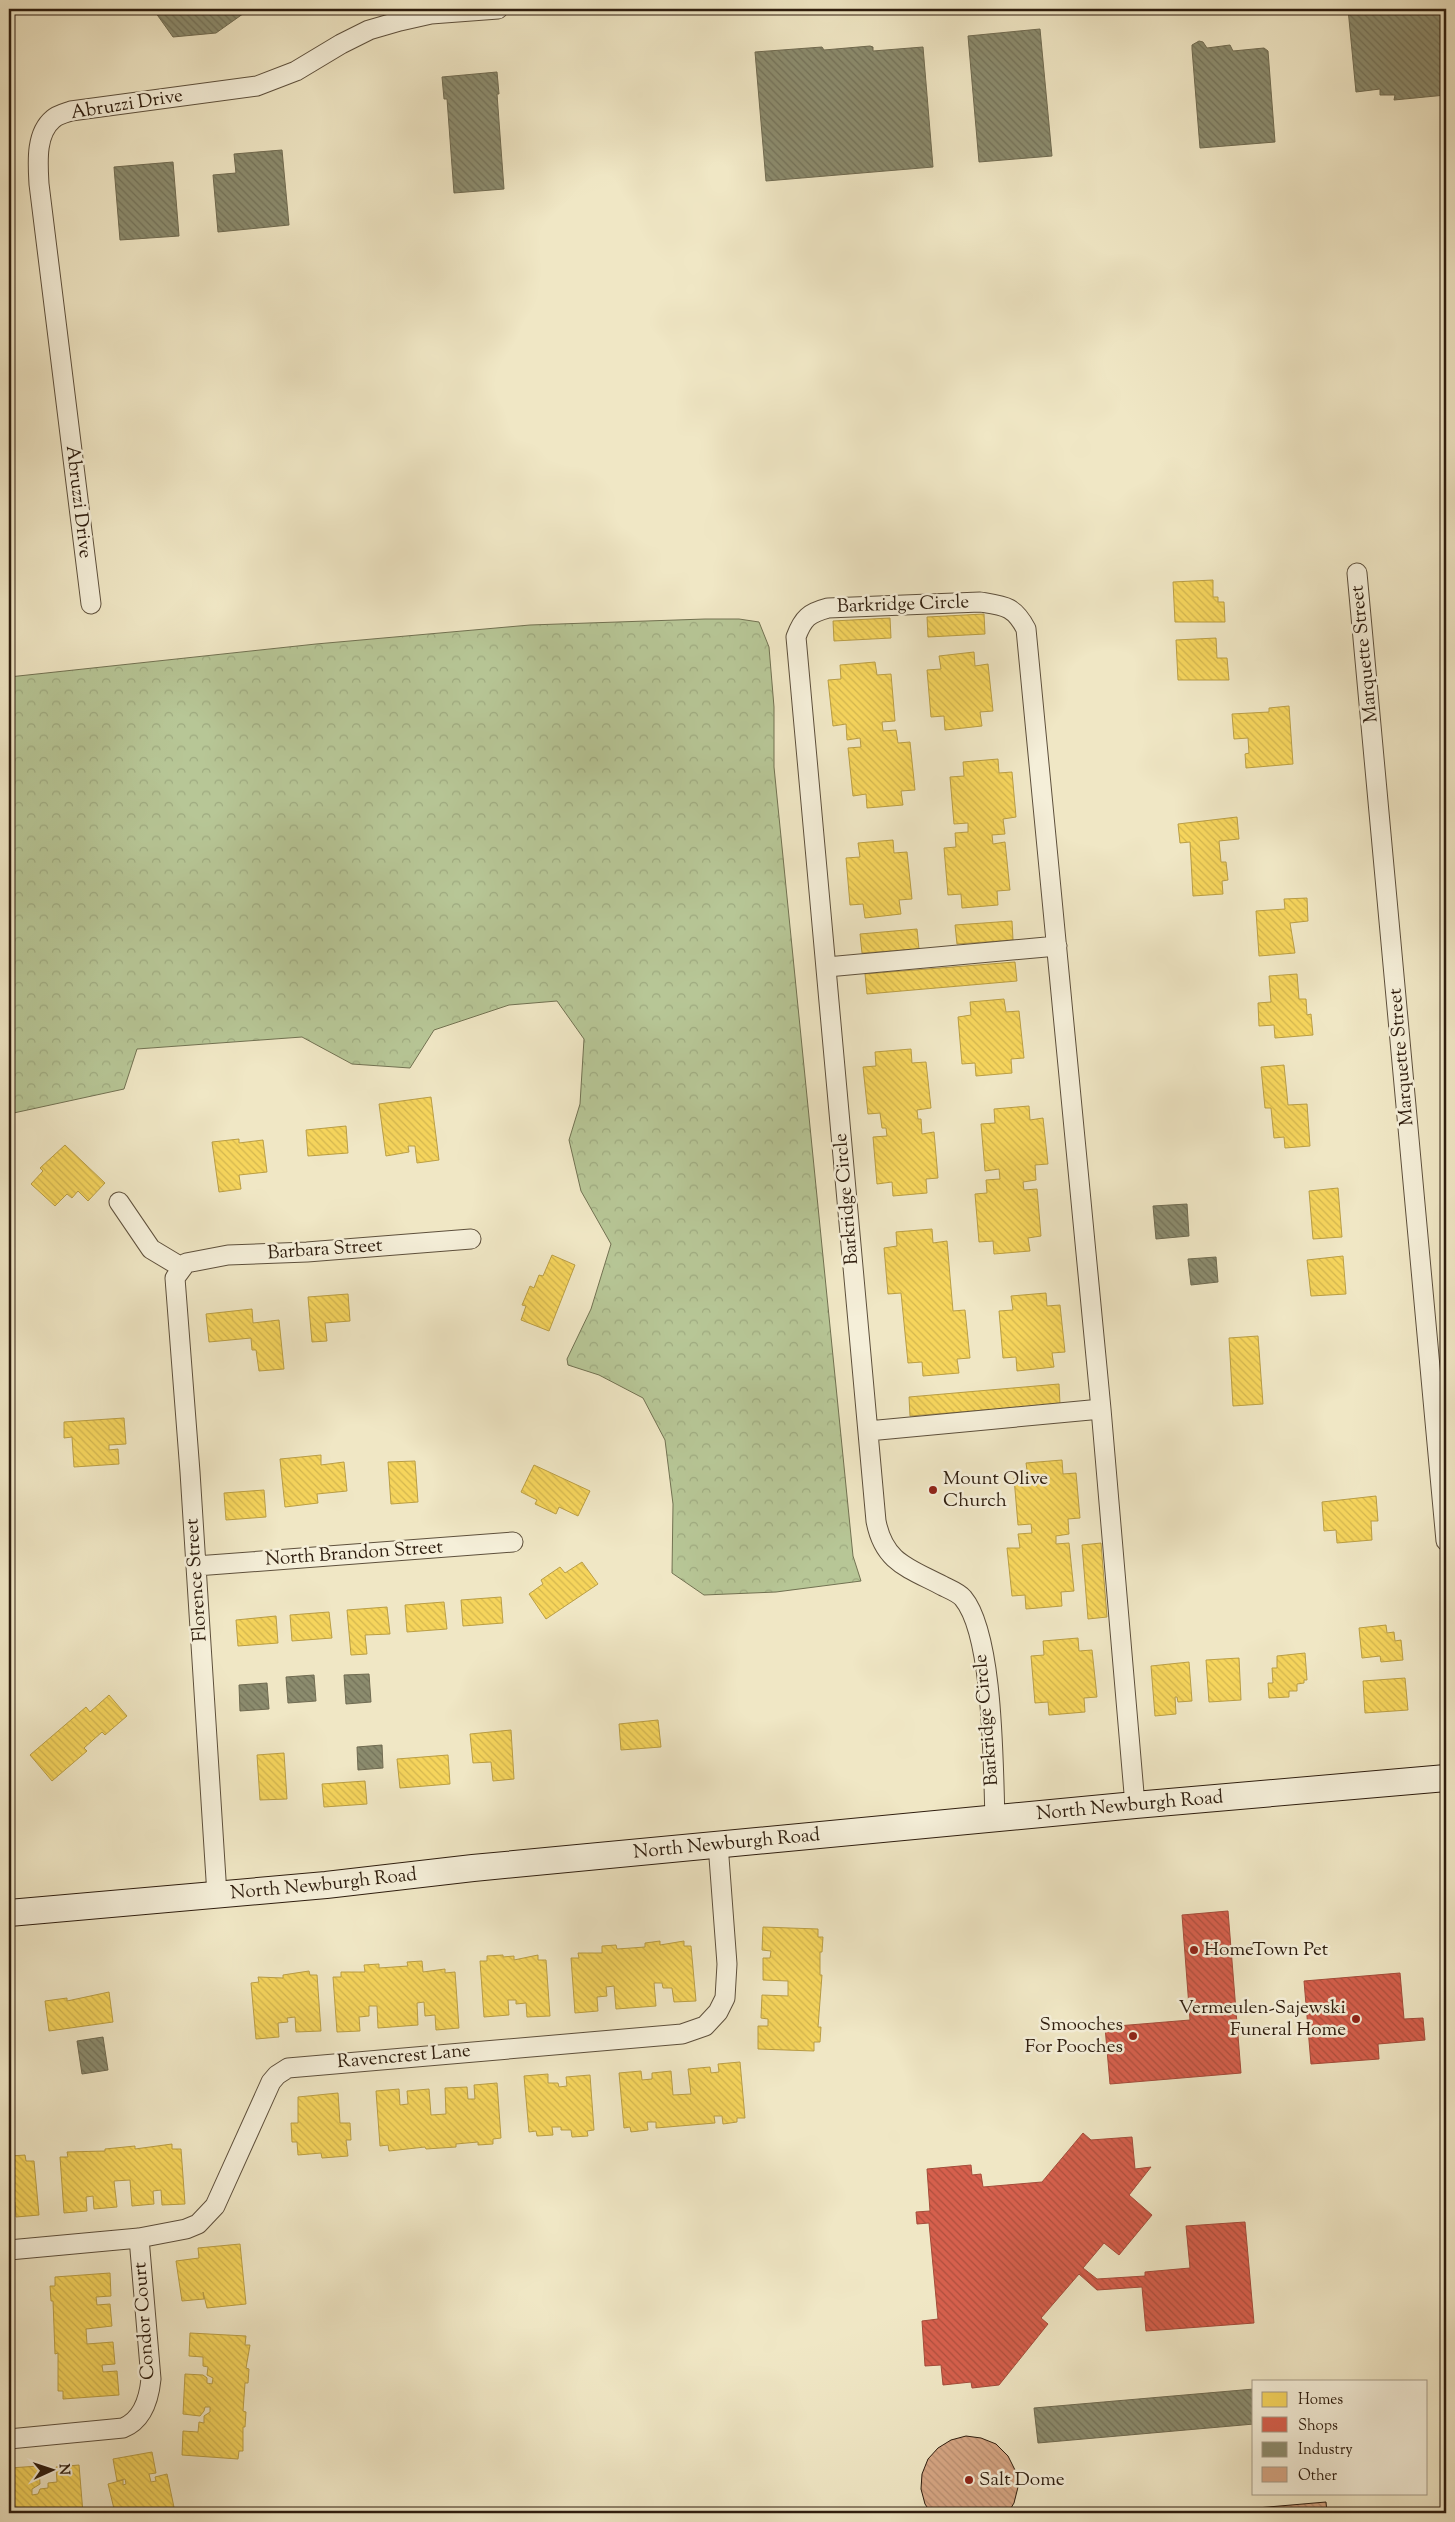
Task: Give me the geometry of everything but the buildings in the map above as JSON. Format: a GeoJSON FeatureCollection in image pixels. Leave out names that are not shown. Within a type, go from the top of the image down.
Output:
{"type":"FeatureCollection","features":[{"type":"Feature","properties":{"kind":"main road","name":"North Newburgh Road"},"geometry":{"type":"LineString","coordinates":[[9,1913],[217,1895],[718,1844],[1446,1778]]}},
{"type":"Feature","properties":{"kind":"street","name":"Abruzzi Drive"},"geometry":{"type":"LineString","coordinates":[[91,604],[39,184],[38,156],[44,130],[53,119],[71,111],[257,86],[296,71],[369,30],[400,21],[431,14],[498,9]]}},
{"type":"Feature","properties":{"kind":"street","name":"Marquette Street"},"geometry":{"type":"LineString","coordinates":[[1357,573],[1446,1541]]}},
{"type":"Feature","properties":{"kind":"street","name":"Barkridge Circle"},"geometry":{"type":"LineString","coordinates":[[995,1818],[985,1664],[974,1618],[962,1596],[901,1564],[888,1553],[879,1538],[796,638],[800,625],[812,612],[828,608],[980,602],[1005,606],[1018,613],[1026,629],[1101,1409],[1135,1805]]}},
{"type":"Feature","properties":{"kind":"street"},"geometry":{"type":"LineString","coordinates":[[827,967],[1057,946]]}},
{"type":"Feature","properties":{"kind":"street"},"geometry":{"type":"LineString","coordinates":[[119,1202],[151,1249],[181,1267]]}},
{"type":"Feature","properties":{"kind":"street","name":"Barbara Street"},"geometry":{"type":"LineString","coordinates":[[181,1267],[193,1261],[228,1255],[307,1252],[470,1239]]}},
{"type":"Feature","properties":{"kind":"street","name":"Florence Street"},"geometry":{"type":"LineString","coordinates":[[181,1267],[175,1278],[174,1286],[196,1566],[217,1895]]}},
{"type":"Feature","properties":{"kind":"street"},"geometry":{"type":"LineString","coordinates":[[868,1431],[1101,1409]]}},
{"type":"Feature","properties":{"kind":"street","name":"North Brandon Street"},"geometry":{"type":"LineString","coordinates":[[196,1566],[513,1542]]}},
{"type":"Feature","properties":{"kind":"street","name":"Ravencrest Lane"},"geometry":{"type":"LineString","coordinates":[[9,2250],[139,2238],[186,2229],[198,2224],[211,2212],[271,2082],[288,2068],[682,2034],[705,2026],[718,2012],[725,1998],[727,1964],[718,1844]]}},
{"type":"Feature","properties":{"kind":"street","name":"Condor Court"},"geometry":{"type":"LineString","coordinates":[[9,2439],[123,2428],[129,2425],[143,2410],[149,2396],[151,2379],[139,2238]]}},
{"type":"Feature","properties":{"kind":"green space"},"geometry":{"type":"Polygon","coordinates":[[[739,619],[759,622],[769,647],[774,707],[774,767],[853,1556],[861,1581],[776,1592],[704,1595],[672,1573],[673,1504],[665,1440],[643,1398],[599,1375],[568,1365],[567,1359],[591,1309],[611,1244],[581,1191],[569,1140],[580,1104],[584,1039],[557,1001],[509,1005],[434,1030],[410,1068],[352,1064],[302,1037],[137,1049],[124,1089],[9,1114],[9,677],[316,644],[530,625],[739,619]]]}},
{"type":"Feature","properties":{"kind":"place","name":"Mount Olive Church"},"geometry":{"type":"Point","coordinates":[933,1490]}},
{"type":"Feature","properties":{"kind":"place","name":"HomeTown Pet"},"geometry":{"type":"Point","coordinates":[1194,1950]}},
{"type":"Feature","properties":{"kind":"place","name":"Vermeulen-Sajewski Funeral Home"},"geometry":{"type":"Point","coordinates":[1356,2019]}},
{"type":"Feature","properties":{"kind":"place","name":"Smooches For Pooches"},"geometry":{"type":"Point","coordinates":[1133,2036]}},
{"type":"Feature","properties":{"kind":"place","name":"Salt Dome"},"geometry":{"type":"Point","coordinates":[969,2480]}}]}
